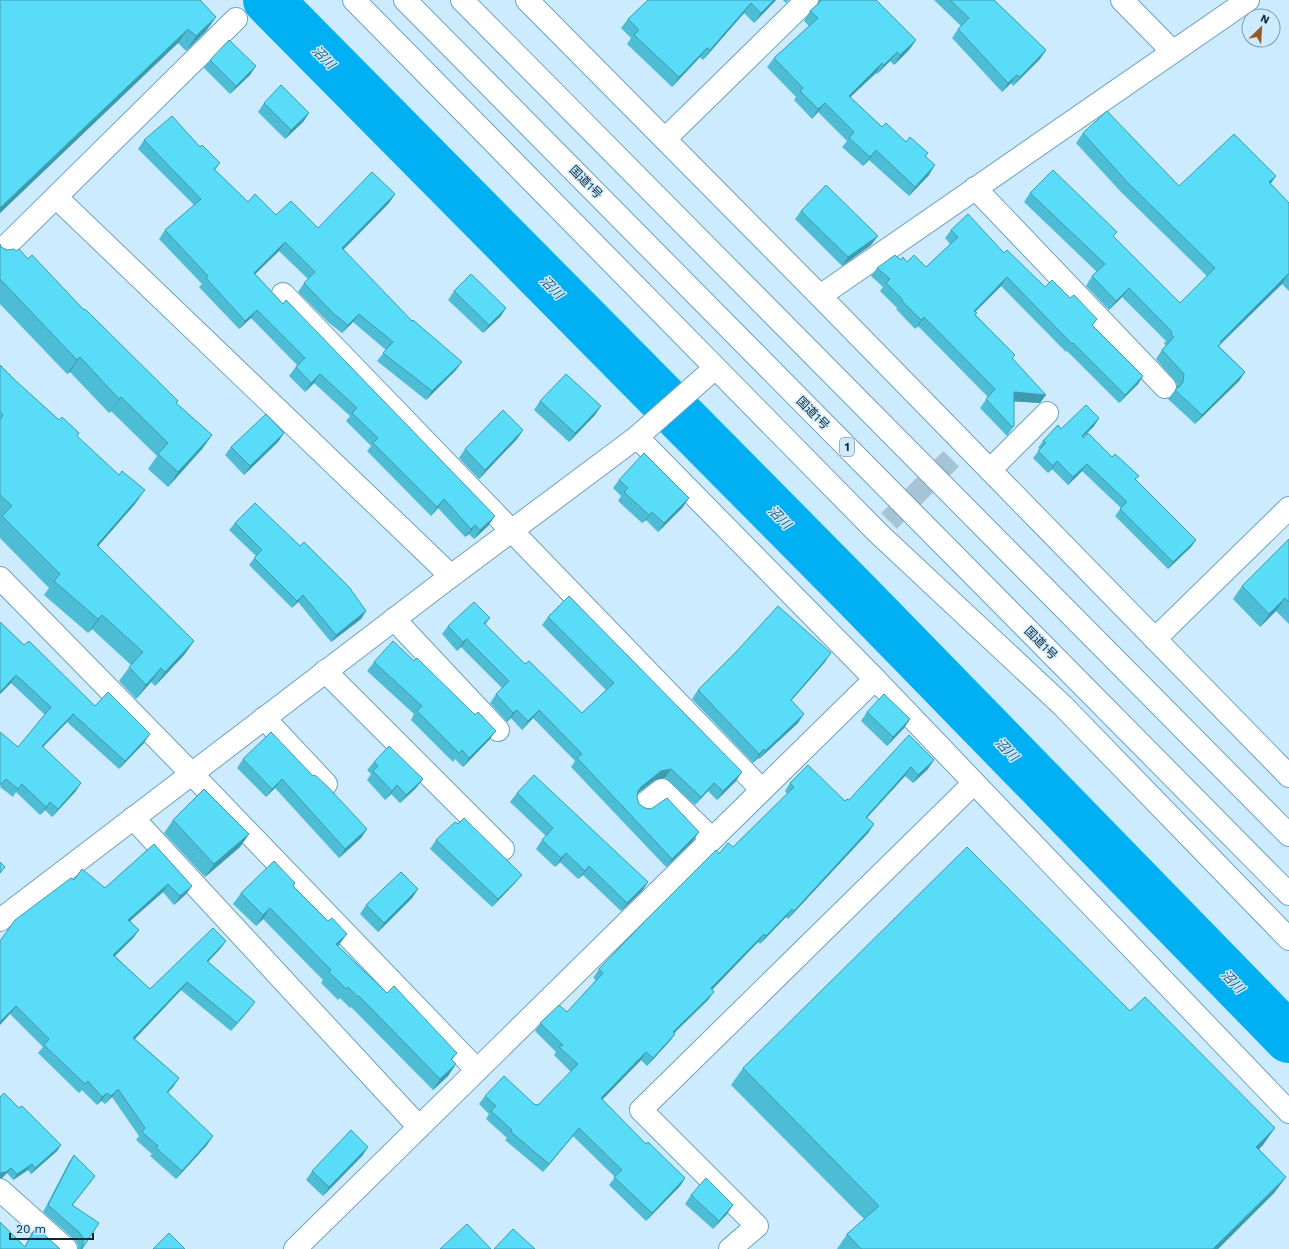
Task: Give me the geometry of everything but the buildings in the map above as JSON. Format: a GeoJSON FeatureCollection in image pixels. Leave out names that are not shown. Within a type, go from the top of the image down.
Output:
{"type":"FeatureCollection","features":[{"type":"Feature","properties":{"kind":"main road"},"geometry":{"type":"LineString","coordinates":[[354,0],[715,368],[884,527],[1064,706],[1289,939]]}},
{"type":"Feature","properties":{"kind":"main road","name":"国道1号"},"geometry":{"type":"LineString","coordinates":[[405,0],[1289,894]]}},
{"type":"Feature","properties":{"kind":"main road"},"geometry":{"type":"LineString","coordinates":[[462,0],[1289,835]]}},
{"type":"Feature","properties":{"kind":"main road"},"geometry":{"type":"LineString","coordinates":[[527,0],[820,296],[959,451],[990,470],[1289,776]]}},
{"type":"Feature","properties":{"kind":"main road"},"geometry":{"type":"LineString","coordinates":[[665,139],[806,0]]}},
{"type":"Feature","properties":{"kind":"main road"},"geometry":{"type":"LineString","coordinates":[[1122,0],[1173,52]]}},
{"type":"Feature","properties":{"kind":"main road"},"geometry":{"type":"LineString","coordinates":[[820,296],[1248,0]]}},
{"type":"Feature","properties":{"kind":"main road"},"geometry":{"type":"LineString","coordinates":[[0,252],[236,19]]}},
{"type":"Feature","properties":{"kind":"main road"},"geometry":{"type":"LineString","coordinates":[[975,188],[1165,387]]}},
{"type":"Feature","properties":{"kind":"main road"},"geometry":{"type":"LineString","coordinates":[[56,197],[451,576]]}},
{"type":"Feature","properties":{"kind":"main road"},"geometry":{"type":"LineString","coordinates":[[283,294],[762,790]]}},
{"type":"Feature","properties":{"kind":"main road"},"geometry":{"type":"LineString","coordinates":[[0,920],[325,671],[637,437],[715,368]]}},
{"type":"Feature","properties":{"kind":"main road"},"geometry":{"type":"LineString","coordinates":[[990,470],[1047,413]]}},
{"type":"Feature","properties":{"kind":"main road"},"geometry":{"type":"LineString","coordinates":[[637,437],[875,679],[1289,1112]]}},
{"type":"Feature","properties":{"kind":"main road"},"geometry":{"type":"LineString","coordinates":[[1155,639],[1289,508]]}},
{"type":"Feature","properties":{"kind":"main road"},"geometry":{"type":"LineString","coordinates":[[0,578],[191,773],[477,1070]]}},
{"type":"Feature","properties":{"kind":"main road"},"geometry":{"type":"LineString","coordinates":[[394,619],[498,730]]}},
{"type":"Feature","properties":{"kind":"main road"},"geometry":{"type":"LineString","coordinates":[[325,671],[503,850]]}},
{"type":"Feature","properties":{"kind":"main road"},"geometry":{"type":"LineString","coordinates":[[295,1249],[875,679]]}},
{"type":"Feature","properties":{"kind":"main road"},"geometry":{"type":"LineString","coordinates":[[264,718],[326,784]]}},
{"type":"Feature","properties":{"kind":"main road"},"geometry":{"type":"LineString","coordinates":[[730,1249],[757,1226],[641,1110],[974,783]]}},
{"type":"Feature","properties":{"kind":"main road"},"geometry":{"type":"LineString","coordinates":[[643,805],[662,790],[712,839]]}},
{"type":"Feature","properties":{"kind":"main road"},"geometry":{"type":"LineString","coordinates":[[133,818],[419,1127]]}},
{"type":"Feature","properties":{"kind":"main road"},"geometry":{"type":"LineString","coordinates":[[0,1190],[66,1249]]}},
{"type":"Feature","properties":{"kind":"waterway","name":"沼川"},"geometry":{"type":"LineString","coordinates":[[268,0],[856,594],[1289,1038]]}},
{"type":"Feature","properties":{"kind":"tunnel"},"geometry":{"type":"LineString","coordinates":[[889,521],[953,457]]}}]}
